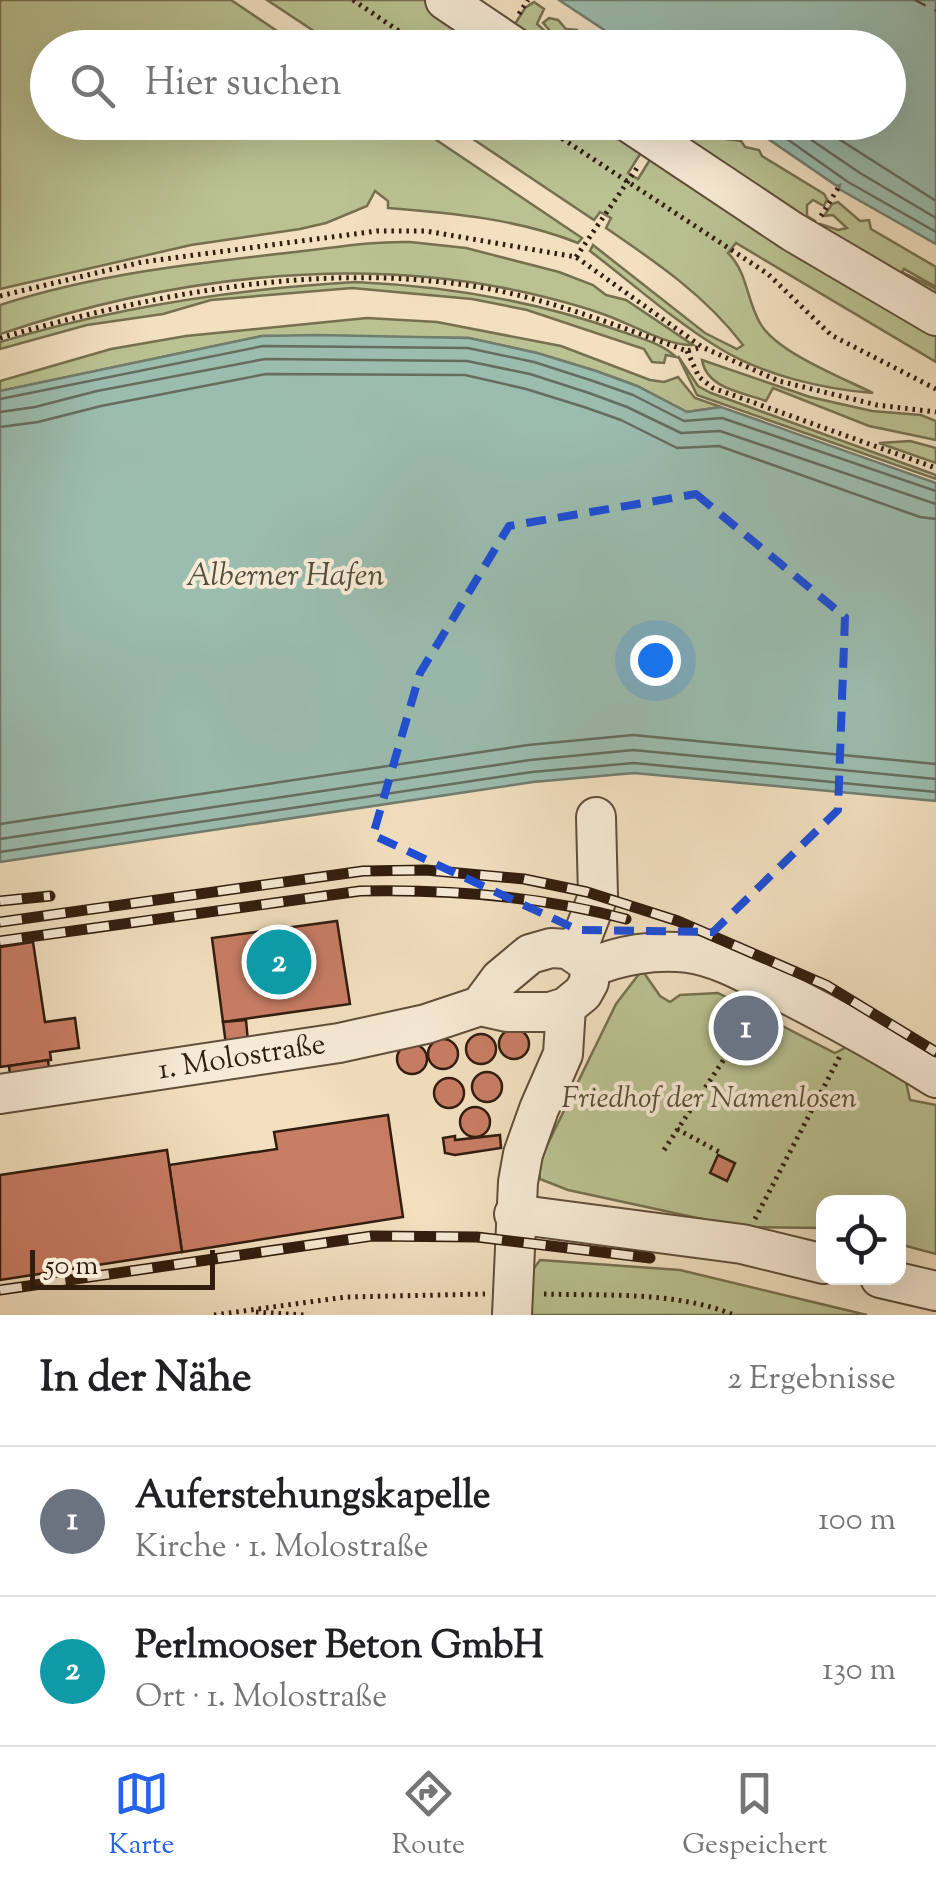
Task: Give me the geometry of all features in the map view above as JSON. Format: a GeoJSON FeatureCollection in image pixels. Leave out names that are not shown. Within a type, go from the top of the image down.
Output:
{"type":"FeatureCollection","features":[{"type":"Feature","properties":{"kind":"street"},"geometry":{"type":"LineString","coordinates":[[445,0],[489,30]]}},
{"type":"Feature","properties":{"kind":"street"},"geometry":{"type":"LineString","coordinates":[[655,140],[793,232],[936,316]]}},
{"type":"Feature","properties":{"kind":"street"},"geometry":{"type":"LineString","coordinates":[[516,1301],[514,1214],[523,1154],[563,1054],[566,1007],[583,993],[589,982],[583,960],[598,896],[596,817]]}},
{"type":"Feature","properties":{"kind":"street"},"geometry":{"type":"LineString","coordinates":[[480,1006],[500,979],[530,954],[550,948],[583,960],[686,953],[725,963],[870,1036],[936,1079],[924,1090],[842,1051]]}},
{"type":"Feature","properties":{"kind":"street","name":"1. Molostraße"},"geometry":{"type":"LineString","coordinates":[[0,1094],[339,1043],[426,1024],[480,1006],[529,1013],[566,1007]]}},
{"type":"Feature","properties":{"kind":"street"},"geometry":{"type":"LineString","coordinates":[[514,1214],[742,1244],[816,1262]]}},
{"type":"Feature","properties":{"kind":"street"},"geometry":{"type":"LineString","coordinates":[[906,1284],[936,1291]]}},
{"type":"Feature","properties":{"kind":"path"},"geometry":{"type":"LineString","coordinates":[[354,0],[398,30]]}},
{"type":"Feature","properties":{"kind":"path"},"geometry":{"type":"LineString","coordinates":[[523,7],[528,0]]}},
{"type":"Feature","properties":{"kind":"path"},"geometry":{"type":"LineString","coordinates":[[564,140],[768,274],[831,335],[936,389]]}},
{"type":"Feature","properties":{"kind":"path"},"geometry":{"type":"LineString","coordinates":[[576,258],[632,176]]}},
{"type":"Feature","properties":{"kind":"path"},"geometry":{"type":"LineString","coordinates":[[827,207],[840,184]]}},
{"type":"Feature","properties":{"kind":"path"},"geometry":{"type":"LineString","coordinates":[[0,296],[142,262],[378,232],[426,231],[576,258],[702,347],[779,381],[878,406],[936,412]]}},
{"type":"Feature","properties":{"kind":"path"},"geometry":{"type":"LineString","coordinates":[[0,338],[151,300],[238,286],[344,279],[403,280],[489,289],[565,307],[687,351],[702,347]]}},
{"type":"Feature","properties":{"kind":"path"},"geometry":{"type":"LineString","coordinates":[[687,351],[700,377],[713,388],[936,468]]}},
{"type":"Feature","properties":{"kind":"path"},"geometry":{"type":"LineString","coordinates":[[735,998],[724,1026],[746,1047],[758,1047],[782,1022]]}},
{"type":"Feature","properties":{"kind":"path"},"geometry":{"type":"LineString","coordinates":[[664,1150],[736,1041]]}},
{"type":"Feature","properties":{"kind":"path"},"geometry":{"type":"LineString","coordinates":[[750,1229],[842,1051]]}},
{"type":"Feature","properties":{"kind":"path"},"geometry":{"type":"LineString","coordinates":[[678,1129],[720,1153]]}},
{"type":"Feature","properties":{"kind":"path"},"geometry":{"type":"LineString","coordinates":[[214,1315],[346,1297],[516,1301],[637,1297],[711,1306],[734,1315]]}},
{"type":"Feature","properties":{"kind":"path"},"geometry":{"type":"LineString","coordinates":[[242,1311],[304,1315]]}},
{"type":"Feature","properties":{"kind":"highlighted area"},"geometry":{"type":"Polygon","coordinates":[[[696,494],[845,617],[838,810],[713,932],[578,930],[373,835],[420,673],[509,526],[696,494]]]}},
{"type":"Feature","properties":{"kind":"green space"},"geometry":{"type":"Polygon","coordinates":[[[0,0],[231,0],[276,30],[30,30],[30,140],[436,140],[582,238],[578,243],[508,223],[388,208],[388,201],[375,191],[367,206],[326,223],[191,245],[0,289],[0,0]]]}},
{"type":"Feature","properties":{"kind":"green space"},"geometry":{"type":"Polygon","coordinates":[[[267,0],[435,0],[480,30],[312,30],[267,0]]]}},
{"type":"Feature","properties":{"kind":"green space"},"geometry":{"type":"Polygon","coordinates":[[[534,2],[544,9],[537,24],[544,30],[511,30],[525,8],[534,2]]]}},
{"type":"Feature","properties":{"kind":"green space"},"geometry":{"type":"Polygon","coordinates":[[[549,18],[558,20],[566,29],[577,30],[549,30],[543,23],[549,18]]]}},
{"type":"Feature","properties":{"kind":"green space"},"geometry":{"type":"Polygon","coordinates":[[[474,140],[640,140],[646,145],[628,173],[638,179],[656,150],[936,321],[936,362],[736,243],[728,253],[768,334],[811,363],[873,393],[793,379],[754,366],[685,326],[590,251],[593,245],[705,333],[737,349],[743,345],[697,295],[606,228],[611,218],[600,212],[594,220],[474,140]]]}},
{"type":"Feature","properties":{"kind":"green space"},"geometry":{"type":"Polygon","coordinates":[[[672,140],[734,140],[759,150],[762,156],[824,194],[824,206],[813,200],[807,205],[807,216],[815,221],[811,229],[672,140]]]}},
{"type":"Feature","properties":{"kind":"green space"},"geometry":{"type":"Polygon","coordinates":[[[838,202],[860,221],[869,220],[871,229],[936,267],[936,287],[904,269],[902,272],[936,289],[936,310],[814,233],[820,224],[838,230],[847,228],[833,215],[824,216],[838,202]]]}},
{"type":"Feature","properties":{"kind":"green space"},"geometry":{"type":"Polygon","coordinates":[[[410,242],[466,248],[559,272],[593,285],[606,295],[626,300],[693,345],[671,342],[600,313],[529,293],[389,274],[257,278],[191,286],[62,315],[0,334],[0,305],[73,285],[220,261],[410,242]]]}},
{"type":"Feature","properties":{"kind":"green space"},"geometry":{"type":"Polygon","coordinates":[[[355,282],[456,291],[522,303],[642,339],[676,357],[666,355],[664,363],[652,362],[644,349],[527,310],[472,299],[352,288],[211,300],[163,314],[87,325],[0,349],[0,342],[131,309],[265,289],[355,282]]]}},
{"type":"Feature","properties":{"kind":"green space"},"geometry":{"type":"Polygon","coordinates":[[[367,318],[437,322],[561,346],[650,380],[664,382],[678,377],[695,398],[721,407],[687,412],[637,386],[596,371],[469,338],[262,336],[0,391],[0,381],[111,349],[186,336],[367,318]]]}},
{"type":"Feature","properties":{"kind":"green space"},"geometry":{"type":"Polygon","coordinates":[[[678,356],[698,386],[711,393],[936,475],[936,479],[697,395],[678,356]]]}},
{"type":"Feature","properties":{"kind":"green space"},"geometry":{"type":"Polygon","coordinates":[[[702,360],[810,397],[872,411],[921,415],[936,421],[936,440],[869,426],[773,388],[766,401],[737,392],[711,377],[702,360]]]}},
{"type":"Feature","properties":{"kind":"green space"},"geometry":{"type":"Polygon","coordinates":[[[910,441],[936,448],[936,463],[879,443],[910,441]]]}},
{"type":"Feature","properties":{"kind":"green space","name":"Friedhof der Namenlosen"},"geometry":{"type":"Polygon","coordinates":[[[642,970],[660,996],[670,1002],[680,995],[718,993],[835,1053],[856,1042],[904,1073],[910,1100],[936,1105],[936,1254],[906,1246],[906,1195],[816,1195],[816,1228],[739,1227],[568,1190],[540,1179],[538,1164],[616,1004],[642,970]]]}},
{"type":"Feature","properties":{"kind":"green space"},"geometry":{"type":"Polygon","coordinates":[[[540,1260],[680,1270],[867,1315],[523,1315],[519,1289],[540,1260]]]}},
{"type":"Feature","properties":{"kind":"water"},"geometry":{"type":"Polygon","coordinates":[[[559,0],[936,0],[936,244],[839,189],[840,185],[770,140],[906,140],[906,30],[604,30],[559,0]]]}},
{"type":"Feature","properties":{"kind":"water","name":"Alberner Hafen"},"geometry":{"type":"Polygon","coordinates":[[[262,336],[469,338],[537,353],[637,386],[687,412],[721,407],[936,483],[936,801],[634,773],[533,782],[0,862],[0,391],[262,336]]]}},
{"type":"Feature","properties":{"kind":"building"},"geometry":{"type":"Polygon","coordinates":[[[337,921],[350,1004],[223,1022],[212,938],[337,921]]]}},
{"type":"Feature","properties":{"kind":"building"},"geometry":{"type":"Polygon","coordinates":[[[33,942],[45,1022],[75,1018],[79,1048],[50,1052],[51,1060],[0,1067],[0,947],[33,942]]]}},
{"type":"Feature","properties":{"kind":"building"},"geometry":{"type":"Polygon","coordinates":[[[735,1009],[750,1011],[763,1024],[761,1042],[746,1044],[730,1032],[726,1018],[735,1009]]]}},
{"type":"Feature","properties":{"kind":"building"},"geometry":{"type":"Polygon","coordinates":[[[246,1020],[248,1042],[226,1045],[223,1022],[246,1020]]]}},
{"type":"Feature","properties":{"kind":"building"},"geometry":{"type":"Polygon","coordinates":[[[514,1029],[525,1033],[529,1044],[525,1055],[514,1059],[503,1055],[499,1044],[503,1033],[514,1029]]]}},
{"type":"Feature","properties":{"kind":"building"},"geometry":{"type":"Polygon","coordinates":[[[481,1034],[492,1038],[496,1049],[492,1060],[481,1064],[470,1060],[466,1049],[470,1038],[481,1034]]]}},
{"type":"Feature","properties":{"kind":"building"},"geometry":{"type":"Polygon","coordinates":[[[443,1039],[454,1043],[458,1054],[454,1065],[443,1069],[432,1065],[428,1054],[432,1043],[443,1039]]]}},
{"type":"Feature","properties":{"kind":"building"},"geometry":{"type":"Polygon","coordinates":[[[412,1044],[426,1053],[427,1059],[418,1073],[412,1074],[398,1065],[397,1059],[406,1045],[412,1044]]]}},
{"type":"Feature","properties":{"kind":"building"},"geometry":{"type":"Polygon","coordinates":[[[48,1060],[49,1069],[10,1075],[9,1066],[48,1060]]]}},
{"type":"Feature","properties":{"kind":"building"},"geometry":{"type":"Polygon","coordinates":[[[487,1072],[498,1076],[502,1087],[498,1098],[487,1102],[476,1098],[472,1087],[476,1076],[487,1072]]]}},
{"type":"Feature","properties":{"kind":"building"},"geometry":{"type":"Polygon","coordinates":[[[449,1078],[460,1082],[464,1093],[460,1104],[449,1108],[438,1104],[434,1093],[438,1082],[449,1078]]]}},
{"type":"Feature","properties":{"kind":"building"},"geometry":{"type":"Polygon","coordinates":[[[475,1107],[486,1111],[490,1122],[486,1133],[475,1137],[464,1133],[460,1122],[464,1111],[475,1107]]]}},
{"type":"Feature","properties":{"kind":"building"},"geometry":{"type":"Polygon","coordinates":[[[388,1115],[403,1217],[182,1252],[169,1165],[277,1149],[274,1132],[388,1115]]]}},
{"type":"Feature","properties":{"kind":"building"},"geometry":{"type":"Polygon","coordinates":[[[500,1135],[501,1148],[445,1153],[443,1138],[500,1135]]]}},
{"type":"Feature","properties":{"kind":"building"},"geometry":{"type":"Polygon","coordinates":[[[167,1150],[182,1252],[0,1280],[0,1175],[167,1150]]]}},
{"type":"Feature","properties":{"kind":"building"},"geometry":{"type":"Polygon","coordinates":[[[718,1155],[735,1163],[727,1181],[710,1173],[718,1155]]]}},
{"type":"Feature","properties":{"kind":"ferry route"},"geometry":{"type":"LineString","coordinates":[[915,0],[936,11]]}},
{"type":"Feature","properties":{"kind":"railway"},"geometry":{"type":"LineString","coordinates":[[0,922],[363,871],[426,870],[524,879],[587,892],[678,921],[826,985],[936,1052]]}},
{"type":"Feature","properties":{"kind":"railway"},"geometry":{"type":"LineString","coordinates":[[0,941],[360,891],[494,896],[626,919]]}},
{"type":"Feature","properties":{"kind":"railway"},"geometry":{"type":"LineString","coordinates":[[0,901],[50,896]]}},
{"type":"Feature","properties":{"kind":"railway"},"geometry":{"type":"LineString","coordinates":[[0,1290],[372,1236],[477,1237],[650,1258]]}},
{"type":"Feature","properties":{"kind":"place","name":"Perlmooser Beton GmbH"},"geometry":{"type":"Point","coordinates":[279,962]}},
{"type":"Feature","properties":{"kind":"place","name":"Auferstehungskapelle"},"geometry":{"type":"Point","coordinates":[746,1028]}}]}
